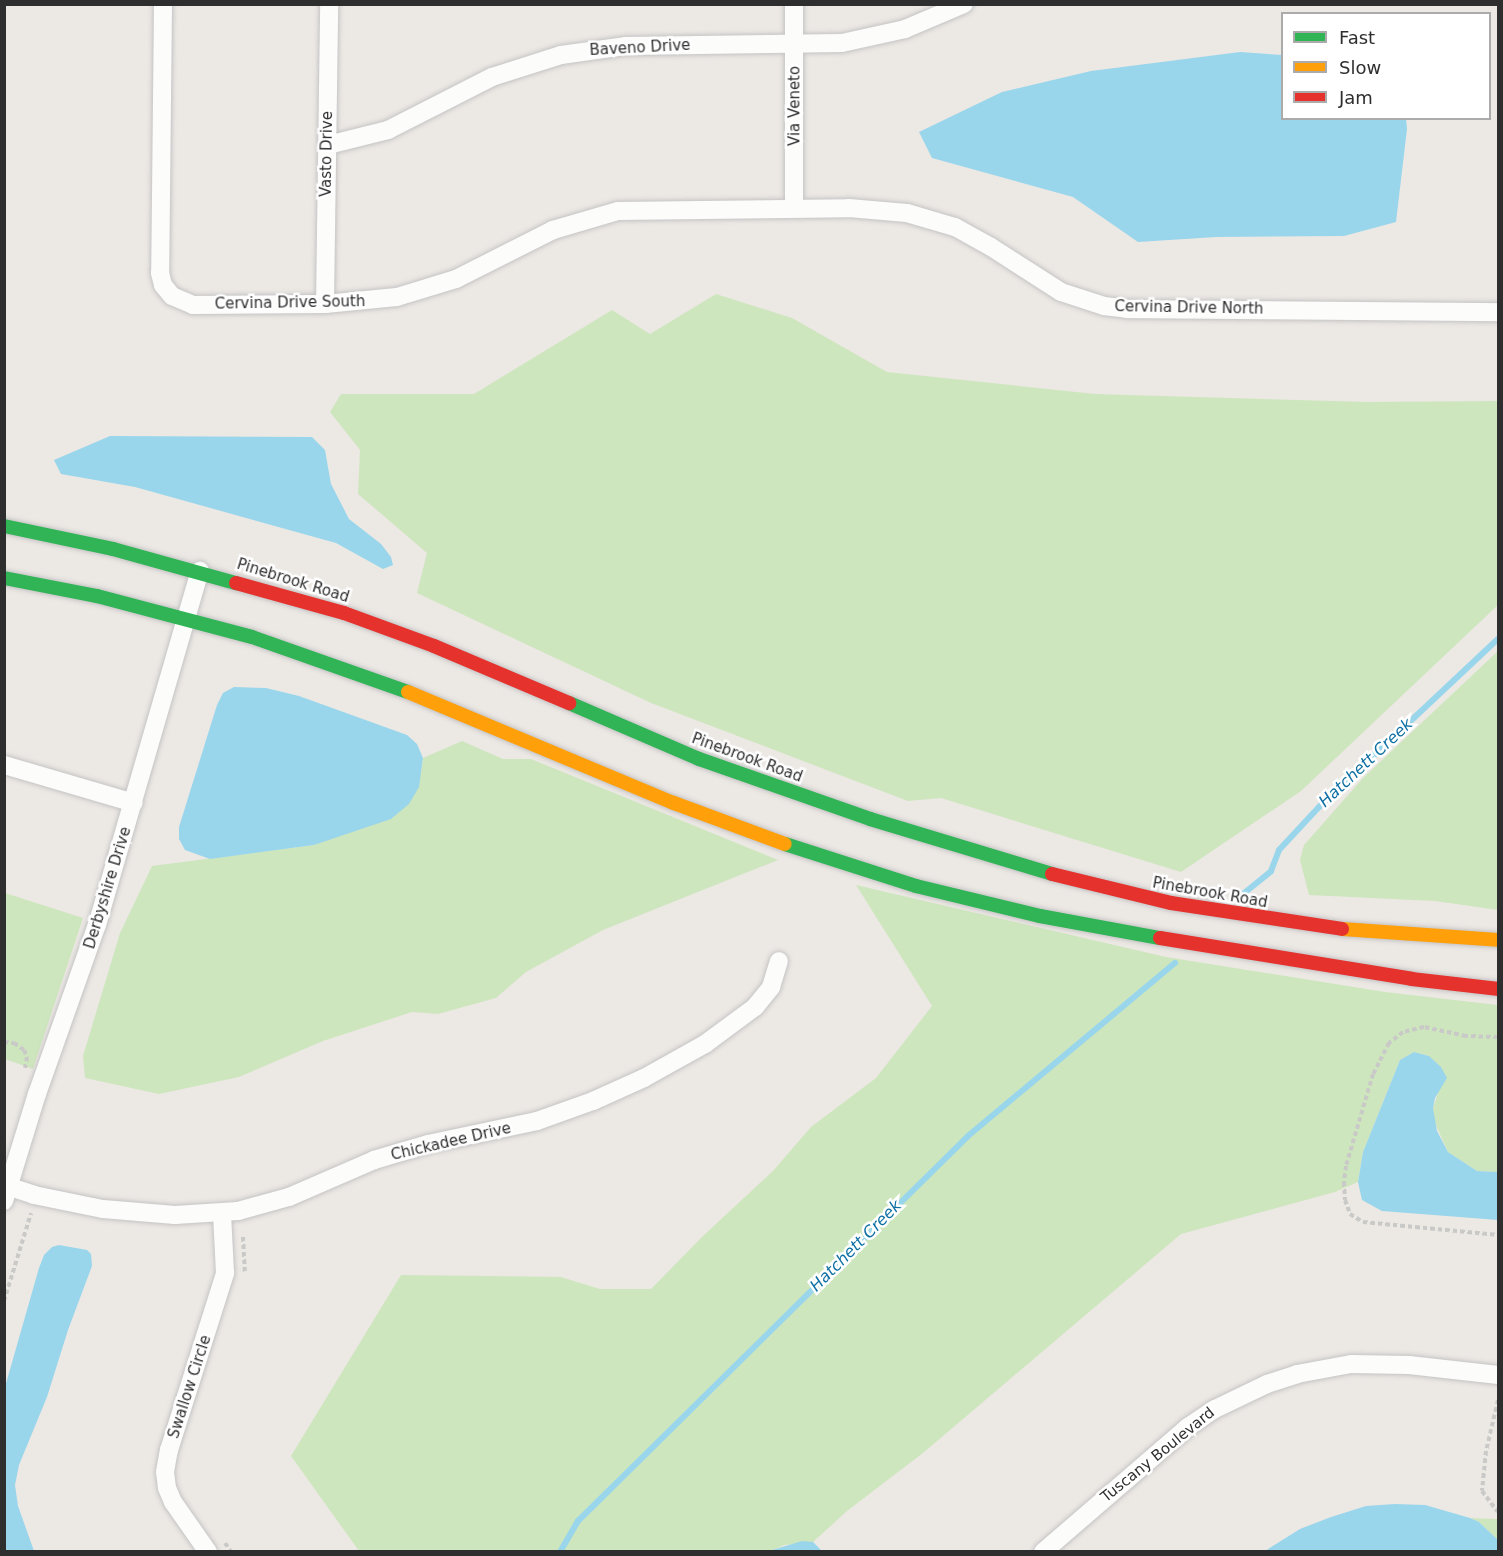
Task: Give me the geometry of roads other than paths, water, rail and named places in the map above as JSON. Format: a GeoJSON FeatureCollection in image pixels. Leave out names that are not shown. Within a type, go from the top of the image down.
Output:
{"type":"FeatureCollection","features":[{"type":"Feature","properties":{"kind":"street","name":"Cervina Drive South"},"geometry":{"type":"LineString","coordinates":[[163,4],[160,273],[163,285],[172,296],[193,305],[325,304],[397,297],[456,279],[553,230],[618,211],[794,208]]}},
{"type":"Feature","properties":{"kind":"street","name":"Vasto Drive"},"geometry":{"type":"LineString","coordinates":[[325,304],[329,4]]}},
{"type":"Feature","properties":{"kind":"street","name":"Via Veneto"},"geometry":{"type":"LineString","coordinates":[[794,4],[794,208]]}},
{"type":"Feature","properties":{"kind":"street","name":"Baveno Drive"},"geometry":{"type":"LineString","coordinates":[[328,145],[388,130],[492,77],[561,55],[626,46],[842,43],[886,34],[926,21],[964,4]]}},
{"type":"Feature","properties":{"kind":"street","name":"Cervina Drive North"},"geometry":{"type":"LineString","coordinates":[[794,208],[882,210],[932,220],[974,237],[1060,292],[1104,306],[1127,309],[1498,312]]}},
{"type":"Feature","properties":{"kind":"street","name":"Pinebrook Road"},"geometry":{"type":"LineString","coordinates":[[4,526],[113,549],[201,571],[335,610],[434,646],[699,759],[802,796],[1079,882],[1137,896],[1254,918],[1331,928],[1498,940]]}},
{"type":"Feature","properties":{"kind":"street","name":"Derbyshire Drive"},"geometry":{"type":"LineString","coordinates":[[6,1191],[37,1094],[97,926],[201,571]]}},
{"type":"Feature","properties":{"kind":"street"},"geometry":{"type":"LineString","coordinates":[[4,578],[97,596],[187,620],[252,638],[375,678],[674,803],[775,841],[916,886],[1040,916],[1205,946],[1412,979],[1498,989]]}},
{"type":"Feature","properties":{"kind":"street"},"geometry":{"type":"LineString","coordinates":[[4,765],[134,804]]}},
{"type":"Feature","properties":{"kind":"street","name":"Chickadee Drive"},"geometry":{"type":"LineString","coordinates":[[6,1191],[103,1209],[175,1215],[222,1213],[289,1197],[374,1160],[405,1150],[537,1121],[618,1090],[685,1056],[740,1019],[771,987],[779,960]]}},
{"type":"Feature","properties":{"kind":"street","name":"Swallow Circle"},"geometry":{"type":"LineString","coordinates":[[208,1551],[169,1496],[165,1472],[169,1450],[225,1273],[222,1213]]}},
{"type":"Feature","properties":{"kind":"street","name":"Tuscany Boulevard"},"geometry":{"type":"LineString","coordinates":[[1043,1551],[1188,1427],[1215,1409],[1267,1384],[1306,1372],[1351,1364],[1409,1365],[1498,1375]]}},
{"type":"Feature","properties":{"kind":"water"},"geometry":{"type":"Polygon","coordinates":[[[1240,52],[1281,55],[1281,120],[1406,120],[1396,222],[1344,236],[1216,237],[1138,242],[1073,197],[932,158],[919,132],[1002,92],[1091,71],[1240,52]]]}},
{"type":"Feature","properties":{"kind":"water"},"geometry":{"type":"Polygon","coordinates":[[[110,436],[312,437],[325,450],[331,484],[349,519],[381,544],[391,557],[393,565],[383,569],[336,543],[135,487],[61,474],[54,460],[110,436]]]}},
{"type":"Feature","properties":{"kind":"water"},"geometry":{"type":"Polygon","coordinates":[[[234,687],[266,688],[299,696],[407,735],[417,744],[423,758],[419,787],[409,804],[391,819],[314,845],[210,859],[185,850],[179,839],[179,827],[217,705],[223,693],[234,687]]]}},
{"type":"Feature","properties":{"kind":"water"},"geometry":{"type":"Polygon","coordinates":[[[1414,1052],[1429,1056],[1441,1067],[1447,1078],[1435,1098],[1433,1108],[1437,1131],[1448,1152],[1477,1171],[1498,1172],[1498,1220],[1382,1211],[1362,1200],[1358,1182],[1363,1152],[1400,1060],[1414,1052]]]}},
{"type":"Feature","properties":{"kind":"water"},"geometry":{"type":"Polygon","coordinates":[[[59,1245],[87,1250],[91,1254],[92,1266],[68,1330],[47,1397],[19,1465],[15,1485],[18,1506],[34,1551],[5,1551],[5,1387],[39,1268],[44,1255],[52,1247],[59,1245]]]}},
{"type":"Feature","properties":{"kind":"water"},"geometry":{"type":"Polygon","coordinates":[[[1425,1505],[1479,1522],[1498,1540],[1498,1551],[1265,1551],[1300,1529],[1331,1517],[1366,1506],[1425,1505]]]}},
{"type":"Feature","properties":{"kind":"water"},"geometry":{"type":"Polygon","coordinates":[[[802,1541],[813,1542],[822,1551],[769,1551],[802,1541]]]}},
{"type":"Feature","properties":{"kind":"waterway","name":"Hatchett Creek"},"geometry":{"type":"LineString","coordinates":[[1243,894],[1271,871],[1279,850],[1319,807],[1498,639]]}},
{"type":"Feature","properties":{"kind":"waterway","name":"Hatchett Creek"},"geometry":{"type":"LineString","coordinates":[[560,1552],[578,1521],[968,1136],[1175,963]]}}]}
